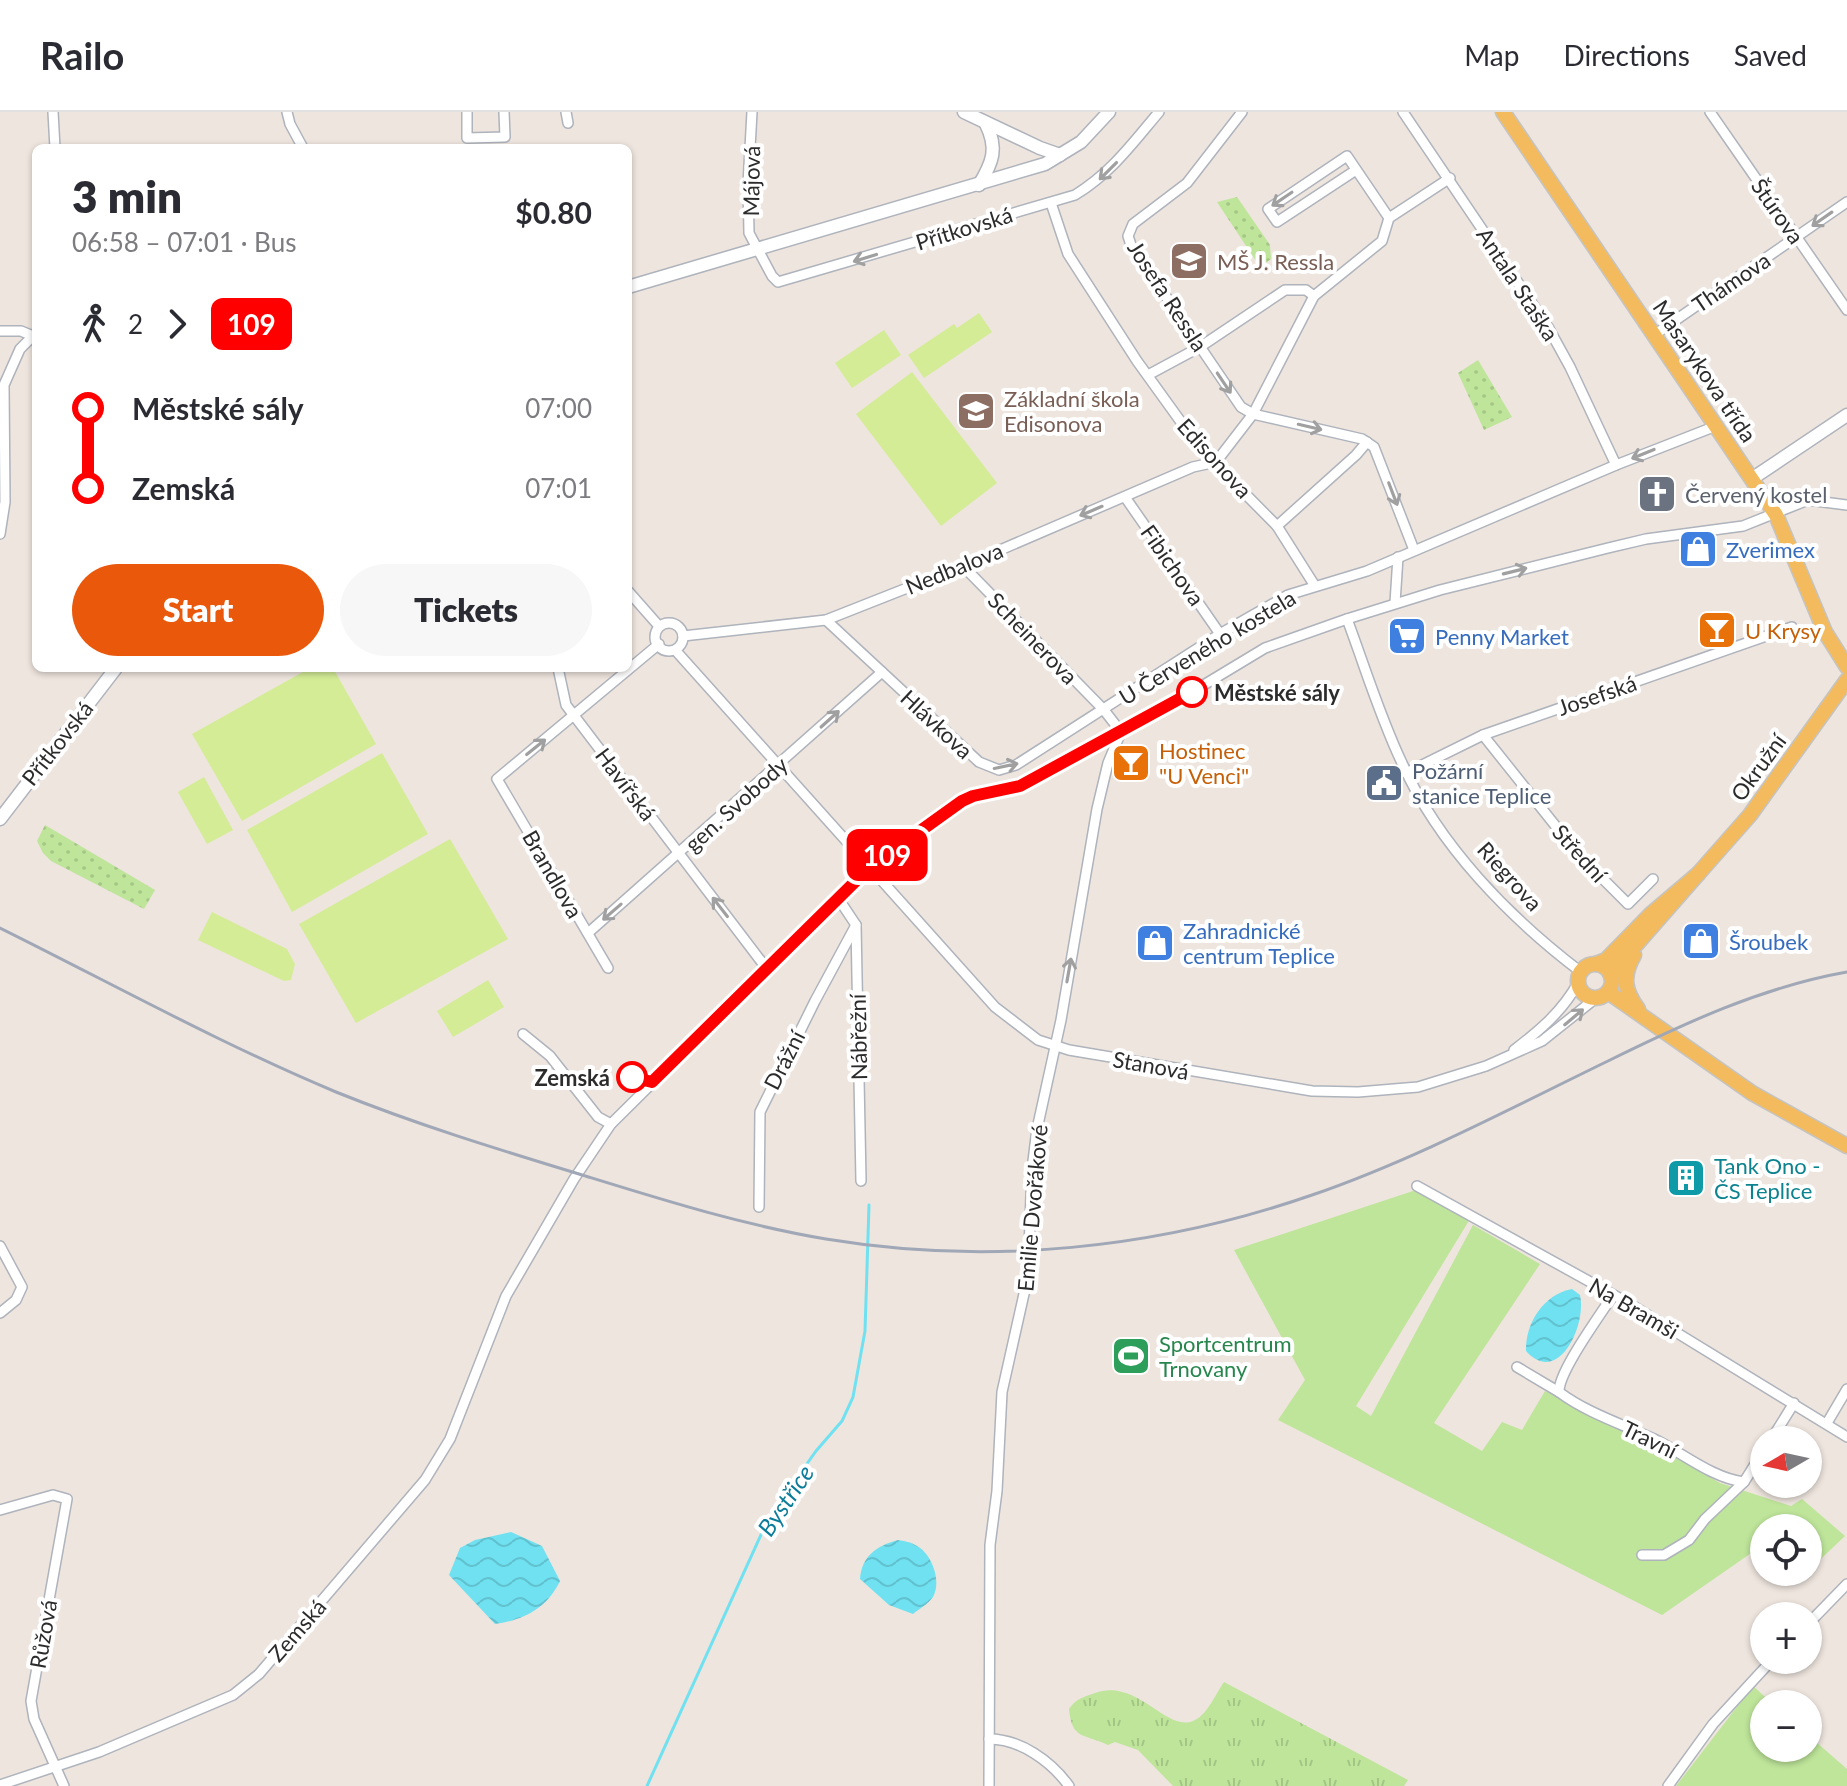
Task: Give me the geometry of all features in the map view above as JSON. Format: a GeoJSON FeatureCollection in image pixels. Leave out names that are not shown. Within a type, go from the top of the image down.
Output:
{"type":"FeatureCollection","features":[{"type":"Feature","properties":{"kind":"main road","name":"Masarykova třída"},"geometry":{"type":"LineString","coordinates":[[1508,114],[1776,515],[1825,632],[1847,667]]}},
{"type":"Feature","properties":{"kind":"main road","name":"Okružní"},"geometry":{"type":"LineString","coordinates":[[1611,976],[1750,815],[1847,680]]}},
{"type":"Feature","properties":{"kind":"main road","name":"Okružní"},"geometry":{"type":"LineString","coordinates":[[1596,964],[1613,954],[1651,914],[1698,874]]}},
{"type":"Feature","properties":{"kind":"main road"},"geometry":{"type":"LineString","coordinates":[[1649,1022],[1628,995],[1625,977],[1635,955],[1663,916]]}},
{"type":"Feature","properties":{"kind":"main road"},"geometry":{"type":"LineString","coordinates":[[1602,995],[1611,976],[1607,969],[1596,964],[1587,966],[1580,977],[1583,994],[1602,995],[1649,1022],[1752,1093],[1847,1146]]}},
{"type":"Feature","properties":{"kind":"street"},"geometry":{"type":"LineString","coordinates":[[53,112],[55,144]]}},
{"type":"Feature","properties":{"kind":"street"},"geometry":{"type":"LineString","coordinates":[[287,112],[301,144]]}},
{"type":"Feature","properties":{"kind":"street"},"geometry":{"type":"LineString","coordinates":[[467,112],[467,138],[505,137],[504,112]]}},
{"type":"Feature","properties":{"kind":"street","name":"Májová"},"geometry":{"type":"LineString","coordinates":[[752,112],[749,233],[756,248]]}},
{"type":"Feature","properties":{"kind":"street"},"geometry":{"type":"LineString","coordinates":[[964,112],[1060,155]]}},
{"type":"Feature","properties":{"kind":"street","name":"Přítkovská"},"geometry":{"type":"LineString","coordinates":[[632,286],[1045,164],[1081,142],[1109,112]]}},
{"type":"Feature","properties":{"kind":"street","name":"Přítkovská"},"geometry":{"type":"LineString","coordinates":[[756,248],[778,282],[791,280],[1075,195],[1097,181],[1159,112]]}},
{"type":"Feature","properties":{"kind":"street","name":"Josefa Ressla"},"geometry":{"type":"LineString","coordinates":[[1242,112],[1187,183],[1133,224],[1128,236],[1131,245],[1241,407],[1253,414]]}},
{"type":"Feature","properties":{"kind":"street","name":"Antala Staška"},"geometry":{"type":"LineString","coordinates":[[1403,112],[1548,327],[1616,465]]}},
{"type":"Feature","properties":{"kind":"street","name":"Štúrova"},"geometry":{"type":"LineString","coordinates":[[1710,112],[1847,310]]}},
{"type":"Feature","properties":{"kind":"street"},"geometry":{"type":"LineString","coordinates":[[979,185],[991,166],[995,152],[986,124]]}},
{"type":"Feature","properties":{"kind":"street"},"geometry":{"type":"LineString","coordinates":[[1356,170],[1277,222],[1268,209],[1347,156],[1389,218]]}},
{"type":"Feature","properties":{"kind":"street"},"geometry":{"type":"LineString","coordinates":[[1216,462],[1253,414],[1314,296],[1382,241],[1389,218],[1450,178]]}},
{"type":"Feature","properties":{"kind":"street","name":"Thámova"},"geometry":{"type":"LineString","coordinates":[[1654,335],[1847,202]]}},
{"type":"Feature","properties":{"kind":"street","name":"Edisonova"},"geometry":{"type":"LineString","coordinates":[[1051,203],[1068,254],[1148,375],[1199,447],[1277,526],[1315,586]]}},
{"type":"Feature","properties":{"kind":"street"},"geometry":{"type":"LineString","coordinates":[[1148,375],[1200,347],[1285,290],[1306,290],[1314,296]]}},
{"type":"Feature","properties":{"kind":"street"},"geometry":{"type":"LineString","coordinates":[[0,331],[32,334]]}},
{"type":"Feature","properties":{"kind":"street"},"geometry":{"type":"LineString","coordinates":[[0,534],[5,502],[4,385],[20,349],[32,336]]}},
{"type":"Feature","properties":{"kind":"street"},"geometry":{"type":"LineString","coordinates":[[1253,414],[1367,442],[1376,450],[1414,550]]}},
{"type":"Feature","properties":{"kind":"street"},"geometry":{"type":"LineString","coordinates":[[1753,478],[1847,415]]}},
{"type":"Feature","properties":{"kind":"street","name":"U Červeného kostela"},"geometry":{"type":"LineString","coordinates":[[1716,426],[1356,575],[1288,595],[1220,634],[1104,710],[1121,732],[1265,648],[1440,590],[1633,542],[1743,526],[1808,500],[1847,505]]}},
{"type":"Feature","properties":{"kind":"street"},"geometry":{"type":"LineString","coordinates":[[1277,526],[1367,442]]}},
{"type":"Feature","properties":{"kind":"street","name":"Nedbalova"},"geometry":{"type":"LineString","coordinates":[[683,636],[826,620],[963,566],[1193,467],[1216,462]]}},
{"type":"Feature","properties":{"kind":"street","name":"Fibichova"},"geometry":{"type":"LineString","coordinates":[[1125,497],[1220,634]]}},
{"type":"Feature","properties":{"kind":"street"},"geometry":{"type":"LineString","coordinates":[[1395,603],[1398,557]]}},
{"type":"Feature","properties":{"kind":"street","name":"Scheinerova"},"geometry":{"type":"LineString","coordinates":[[963,566],[1104,710]]}},
{"type":"Feature","properties":{"kind":"street"},"geometry":{"type":"LineString","coordinates":[[632,596],[658,625]]}},
{"type":"Feature","properties":{"kind":"street","name":"Riegrova"},"geometry":{"type":"LineString","coordinates":[[1347,619],[1406,773],[1448,840],[1513,915],[1580,977]]}},
{"type":"Feature","properties":{"kind":"street","name":"Hlávkova"},"geometry":{"type":"LineString","coordinates":[[826,620],[979,762],[999,770],[1016,765],[1104,710]]}},
{"type":"Feature","properties":{"kind":"street"},"geometry":{"type":"LineString","coordinates":[[671,623],[678,628],[683,636],[682,644],[676,651],[666,650],[659,644],[655,634],[658,625],[671,623]]}},
{"type":"Feature","properties":{"kind":"street","name":"Josefská"},"geometry":{"type":"LineString","coordinates":[[1406,773],[1483,735],[1792,627]]}},
{"type":"Feature","properties":{"kind":"street"},"geometry":{"type":"LineString","coordinates":[[632,667],[659,644]]}},
{"type":"Feature","properties":{"kind":"street","name":"Stanová"},"geometry":{"type":"LineString","coordinates":[[676,651],[995,1007],[1027,1033],[1054,1046],[1312,1091],[1358,1092],[1418,1087],[1460,1076],[1542,1041],[1602,995]]}},
{"type":"Feature","properties":{"kind":"street","name":"Přítkovská"},"geometry":{"type":"LineString","coordinates":[[0,819],[113,672]]}},
{"type":"Feature","properties":{"kind":"street","name":"Havířská"},"geometry":{"type":"LineString","coordinates":[[559,672],[566,705],[767,969]]}},
{"type":"Feature","properties":{"kind":"street"},"geometry":{"type":"LineString","coordinates":[[575,716],[626,672]]}},
{"type":"Feature","properties":{"kind":"street","name":"gen. Svobody"},"geometry":{"type":"LineString","coordinates":[[588,933],[882,672]]}},
{"type":"Feature","properties":{"kind":"street","name":"Brandlova"},"geometry":{"type":"LineString","coordinates":[[575,716],[497,779],[608,968]]}},
{"type":"Feature","properties":{"kind":"street","name":"Zemská"},"geometry":{"type":"LineString","coordinates":[[0,1785],[99,1752],[233,1695],[259,1674],[425,1480],[450,1439],[506,1296],[611,1124],[870,867],[968,798],[1020,786],[1084,749],[1121,732]]}},
{"type":"Feature","properties":{"kind":"street","name":"Emilie Dvořákové"},"geometry":{"type":"LineString","coordinates":[[989,1786],[990,1545],[997,1491],[999,1420],[1004,1383],[1028,1276],[1034,1148],[1097,809],[1108,763],[1121,732]]}},
{"type":"Feature","properties":{"kind":"street","name":"Střední"},"geometry":{"type":"LineString","coordinates":[[1483,735],[1578,854],[1628,904],[1653,879]]}},
{"type":"Feature","properties":{"kind":"street"},"geometry":{"type":"LineString","coordinates":[[838,898],[856,925]]}},
{"type":"Feature","properties":{"kind":"street","name":"Nábřežní"},"geometry":{"type":"LineString","coordinates":[[856,925],[861,1181]]}},
{"type":"Feature","properties":{"kind":"street","name":"Drážní"},"geometry":{"type":"LineString","coordinates":[[759,1207],[760,1112],[856,925]]}},
{"type":"Feature","properties":{"kind":"street","name":"Stanová"},"geometry":{"type":"LineString","coordinates":[[1502,1059],[1551,1019],[1566,1003],[1580,977]]}},
{"type":"Feature","properties":{"kind":"street"},"geometry":{"type":"LineString","coordinates":[[523,1034],[550,1056],[598,1117],[611,1124]]}},
{"type":"Feature","properties":{"kind":"street","name":"Na Bramši"},"geometry":{"type":"LineString","coordinates":[[1417,1186],[1613,1295],[1847,1437]]}},
{"type":"Feature","properties":{"kind":"street"},"geometry":{"type":"LineString","coordinates":[[0,1246],[22,1287],[16,1300],[0,1313]]}},
{"type":"Feature","properties":{"kind":"street"},"geometry":{"type":"LineString","coordinates":[[1559,1392],[1565,1371],[1613,1295]]}},
{"type":"Feature","properties":{"kind":"street","name":"Travní"},"geometry":{"type":"LineString","coordinates":[[1517,1367],[1599,1415],[1656,1440],[1726,1478],[1744,1482]]}},
{"type":"Feature","properties":{"kind":"street"},"geometry":{"type":"LineString","coordinates":[[1827,1423],[1847,1389]]}},
{"type":"Feature","properties":{"kind":"street"},"geometry":{"type":"LineString","coordinates":[[1780,1426],[1794,1403]]}},
{"type":"Feature","properties":{"kind":"street"},"geometry":{"type":"LineString","coordinates":[[1642,1555],[1664,1555],[1689,1540],[1750,1472]]}},
{"type":"Feature","properties":{"kind":"street","name":"Růžová"},"geometry":{"type":"LineString","coordinates":[[0,1510],[53,1495],[67,1499],[31,1701],[34,1719],[64,1786]]}},
{"type":"Feature","properties":{"kind":"street"},"geometry":{"type":"LineString","coordinates":[[1822,1610],[1847,1584]]}},
{"type":"Feature","properties":{"kind":"street"},"geometry":{"type":"LineString","coordinates":[[1668,1786],[1713,1724],[1759,1674]]}},
{"type":"Feature","properties":{"kind":"street"},"geometry":{"type":"LineString","coordinates":[[989,1739],[1005,1739],[1020,1745],[1057,1770],[1069,1786]]}},
{"type":"Feature","properties":{"kind":"green space"},"geometry":{"type":"Polygon","coordinates":[[[1237,197],[1270,245],[1271,259],[1260,267],[1217,202],[1237,197]]]}},
{"type":"Feature","properties":{"kind":"green space"},"geometry":{"type":"Polygon","coordinates":[[[979,313],[992,332],[924,378],[908,355],[954,324],[957,328],[979,313]]]}},
{"type":"Feature","properties":{"kind":"green space"},"geometry":{"type":"Polygon","coordinates":[[[884,330],[901,355],[852,388],[835,363],[884,330]]]}},
{"type":"Feature","properties":{"kind":"green space"},"geometry":{"type":"Polygon","coordinates":[[[1478,360],[1512,417],[1484,430],[1458,373],[1478,360]]]}},
{"type":"Feature","properties":{"kind":"green space"},"geometry":{"type":"Polygon","coordinates":[[[912,372],[997,483],[941,526],[856,414],[912,372]]]}},
{"type":"Feature","properties":{"kind":"green space"},"geometry":{"type":"Polygon","coordinates":[[[303,672],[335,672],[376,744],[242,821],[192,734],[303,672]]]}},
{"type":"Feature","properties":{"kind":"green space"},"geometry":{"type":"Polygon","coordinates":[[[382,753],[428,834],[292,912],[247,830],[382,753]]]}},
{"type":"Feature","properties":{"kind":"green space"},"geometry":{"type":"Polygon","coordinates":[[[204,777],[233,830],[207,844],[178,792],[204,777]]]}},
{"type":"Feature","properties":{"kind":"green space"},"geometry":{"type":"Polygon","coordinates":[[[45,825],[155,890],[144,909],[51,861],[37,841],[45,825]]]}},
{"type":"Feature","properties":{"kind":"green space"},"geometry":{"type":"Polygon","coordinates":[[[450,839],[508,939],[356,1023],[299,924],[450,839]]]}},
{"type":"Feature","properties":{"kind":"green space"},"geometry":{"type":"Polygon","coordinates":[[[212,912],[287,949],[295,964],[291,980],[284,981],[198,940],[212,912]]]}},
{"type":"Feature","properties":{"kind":"green space"},"geometry":{"type":"Polygon","coordinates":[[[488,980],[504,1007],[453,1037],[437,1011],[488,980]]]}},
{"type":"Feature","properties":{"kind":"green space"},"geometry":{"type":"Polygon","coordinates":[[[1416,1190],[1470,1219],[1356,1406],[1371,1416],[1473,1225],[1540,1264],[1434,1423],[1482,1451],[1502,1422],[1522,1430],[1545,1391],[1658,1447],[1720,1483],[1750,1493],[1750,1498],[1766,1498],[1791,1506],[1802,1499],[1819,1514],[1750,1514],[1750,1554],[1662,1615],[1278,1420],[1305,1380],[1234,1250],[1416,1190]]]}},
{"type":"Feature","properties":{"kind":"green space"},"geometry":{"type":"Polygon","coordinates":[[[1822,1516],[1845,1536],[1822,1558],[1822,1516]]]}},
{"type":"Feature","properties":{"kind":"green space"},"geometry":{"type":"Polygon","coordinates":[[[1224,1682],[1408,1780],[1404,1786],[1173,1786],[1138,1750],[1115,1742],[1108,1745],[1080,1734],[1071,1719],[1069,1709],[1077,1701],[1110,1690],[1138,1698],[1172,1719],[1193,1721],[1207,1709],[1224,1682]]]}},
{"type":"Feature","properties":{"kind":"green space"},"geometry":{"type":"Polygon","coordinates":[[[1753,1686],[1757,1690],[1750,1690],[1750,1762],[1822,1762],[1822,1747],[1847,1769],[1847,1786],[1676,1786],[1753,1686]]]}},
{"type":"Feature","properties":{"kind":"water"},"geometry":{"type":"Polygon","coordinates":[[[1572,1289],[1580,1295],[1581,1307],[1568,1348],[1549,1362],[1538,1360],[1526,1351],[1533,1320],[1545,1303],[1572,1289]]]}},
{"type":"Feature","properties":{"kind":"water"},"geometry":{"type":"Polygon","coordinates":[[[511,1532],[542,1546],[560,1581],[548,1599],[534,1611],[495,1624],[449,1575],[460,1548],[475,1540],[511,1532]]]}},
{"type":"Feature","properties":{"kind":"water"},"geometry":{"type":"Polygon","coordinates":[[[898,1540],[922,1550],[936,1576],[933,1597],[913,1614],[889,1605],[860,1579],[867,1558],[883,1545],[898,1540]]]}},
{"type":"Feature","properties":{"kind":"waterway","name":"Bystřice"},"geometry":{"type":"LineString","coordinates":[[647,1786],[769,1517],[816,1451],[842,1421],[853,1397],[865,1331],[869,1205]]}},
{"type":"Feature","properties":{"kind":"railway"},"geometry":{"type":"LineString","coordinates":[[0,928],[251,1054],[336,1092],[487,1146],[701,1211],[763,1226],[826,1239],[948,1251],[1010,1251],[1133,1240],[1253,1214],[1388,1166],[1724,1008],[1785,987],[1847,972]]}},
{"type":"Feature","properties":{"kind":"bus line","name":"109"},"geometry":{"type":"LineString","coordinates":[[632,1077],[652,1082],[870,867],[962,801],[1020,786],[1192,692]]}},
{"type":"Feature","properties":{"kind":"place","name":"MŠ J. Ressla"},"geometry":{"type":"Point","coordinates":[1189,261]}},
{"type":"Feature","properties":{"kind":"place","name":"Základní škola Edisonova"},"geometry":{"type":"Point","coordinates":[976,411]}},
{"type":"Feature","properties":{"kind":"place","name":"Červený kostel"},"geometry":{"type":"Point","coordinates":[1657,494]}},
{"type":"Feature","properties":{"kind":"place","name":"Zverimex"},"geometry":{"type":"Point","coordinates":[1698,549]}},
{"type":"Feature","properties":{"kind":"place","name":"U Krysy"},"geometry":{"type":"Point","coordinates":[1717,630]}},
{"type":"Feature","properties":{"kind":"place","name":"Penny Market"},"geometry":{"type":"Point","coordinates":[1407,636]}},
{"type":"Feature","properties":{"kind":"place","name":"Městské sály"},"geometry":{"type":"Point","coordinates":[1192,692]}},
{"type":"Feature","properties":{"kind":"place","name":"Hostinec \"U Venci\""},"geometry":{"type":"Point","coordinates":[1131,763]}},
{"type":"Feature","properties":{"kind":"place","name":"Požární stanice Teplice"},"geometry":{"type":"Point","coordinates":[1384,783]}},
{"type":"Feature","properties":{"kind":"place","name":"Šroubek"},"geometry":{"type":"Point","coordinates":[1701,941]}},
{"type":"Feature","properties":{"kind":"place","name":"Zahradnické centrum Teplice"},"geometry":{"type":"Point","coordinates":[1155,943]}},
{"type":"Feature","properties":{"kind":"place","name":"Zemská"},"geometry":{"type":"Point","coordinates":[632,1077]}},
{"type":"Feature","properties":{"kind":"place","name":"Tank Ono - ČS Teplice"},"geometry":{"type":"Point","coordinates":[1686,1178]}},
{"type":"Feature","properties":{"kind":"place","name":"Sportcentrum Trnovany"},"geometry":{"type":"Point","coordinates":[1131,1356]}}]}
